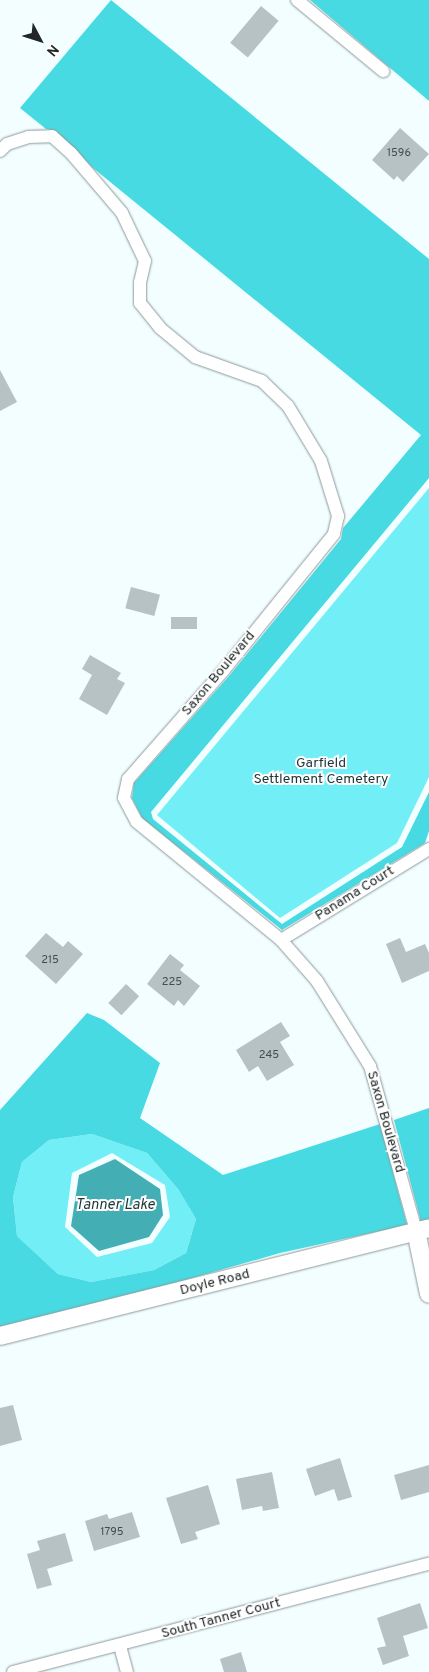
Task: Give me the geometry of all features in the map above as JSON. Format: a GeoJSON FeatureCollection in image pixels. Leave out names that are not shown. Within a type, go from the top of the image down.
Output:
{"type":"FeatureCollection","features":[{"type":"Feature","properties":{"kind":"main road","name":"Saxon Boulevard"},"geometry":{"type":"LineString","coordinates":[[422,1229],[429,1294]]}},
{"type":"Feature","properties":{"kind":"main road","name":"Doyle Road"},"geometry":{"type":"LineString","coordinates":[[0,1336],[422,1229]]}},
{"type":"Feature","properties":{"kind":"street"},"geometry":{"type":"LineString","coordinates":[[297,0],[383,72]]}},
{"type":"Feature","properties":{"kind":"street","name":"Saxon Boulevard"},"geometry":{"type":"LineString","coordinates":[[0,151],[7,144],[28,137],[52,136],[72,153],[122,213],[145,261],[140,282],[140,303],[160,328],[195,357],[262,381],[288,406],[321,461],[338,516],[334,534],[223,671],[128,779],[124,798],[137,822],[281,940],[317,981],[370,1066],[422,1229]]}},
{"type":"Feature","properties":{"kind":"street","name":"Panama Court"},"geometry":{"type":"LineString","coordinates":[[281,940],[429,849]]}},
{"type":"Feature","properties":{"kind":"street","name":"South Tanner Court"},"geometry":{"type":"LineString","coordinates":[[13,1672],[120,1646],[429,1564]]}},
{"type":"Feature","properties":{"kind":"street"},"geometry":{"type":"LineString","coordinates":[[120,1646],[127,1672]]}},
{"type":"Feature","properties":{"kind":"green space","name":"Garfield Settlement Cemetery"},"geometry":{"type":"Polygon","coordinates":[[[429,488],[429,777],[397,843],[280,918],[157,815],[429,488]]]}},
{"type":"Feature","properties":{"kind":"green space"},"geometry":{"type":"Polygon","coordinates":[[[92,1134],[147,1153],[178,1189],[196,1219],[186,1253],[154,1270],[91,1282],[58,1274],[17,1236],[13,1197],[22,1162],[49,1140],[92,1134]],[[112,1153],[72,1173],[65,1227],[97,1257],[152,1243],[170,1217],[165,1185],[112,1153]]]}},
{"type":"Feature","properties":{"kind":"shaded area"},"geometry":{"type":"Polygon","coordinates":[[[111,0],[429,259],[429,478],[151,812],[153,819],[282,924],[402,847],[429,792],[429,831],[425,843],[282,930],[142,818],[132,798],[134,783],[229,676],[341,539],[343,528],[421,435],[93,168],[56,131],[46,129],[20,108],[111,0]]]}},
{"type":"Feature","properties":{"kind":"shaded area"},"geometry":{"type":"Polygon","coordinates":[[[310,0],[429,0],[429,101],[310,0]]]}},
{"type":"Feature","properties":{"kind":"shaded area"},"geometry":{"type":"Polygon","coordinates":[[[87,1013],[104,1020],[160,1063],[140,1118],[223,1175],[380,1124],[407,1225],[280,1253],[157,1288],[0,1327],[0,1110],[87,1013]],[[92,1134],[49,1140],[22,1162],[13,1197],[17,1236],[58,1274],[91,1282],[154,1270],[186,1253],[196,1219],[178,1189],[147,1153],[92,1134]]]}},
{"type":"Feature","properties":{"kind":"shaded area"},"geometry":{"type":"Polygon","coordinates":[[[429,1108],[429,1220],[421,1222],[394,1120],[429,1108]]]}},
{"type":"Feature","properties":{"kind":"water","name":"Tanner Lake"},"geometry":{"type":"Polygon","coordinates":[[[115,1159],[160,1189],[163,1215],[149,1237],[99,1251],[71,1226],[79,1175],[115,1159]]]}},
{"type":"Feature","properties":{"kind":"building"},"geometry":{"type":"Polygon","coordinates":[[[261,6],[279,21],[248,58],[230,43],[261,6]]]}},
{"type":"Feature","properties":{"kind":"building"},"geometry":{"type":"Polygon","coordinates":[[[400,128],[429,154],[403,182],[397,176],[394,180],[372,160],[400,128]]]}},
{"type":"Feature","properties":{"kind":"building"},"geometry":{"type":"Polygon","coordinates":[[[0,370],[17,402],[0,411],[0,370]]]}},
{"type":"Feature","properties":{"kind":"building"},"geometry":{"type":"Polygon","coordinates":[[[131,587],[160,595],[154,616],[125,608],[131,587]]]}},
{"type":"Feature","properties":{"kind":"building"},"geometry":{"type":"Polygon","coordinates":[[[171,617],[197,617],[197,629],[171,629],[171,617]]]}},
{"type":"Feature","properties":{"kind":"building"},"geometry":{"type":"Polygon","coordinates":[[[90,655],[121,673],[117,679],[125,683],[107,715],[79,699],[92,675],[82,669],[90,655]]]}},
{"type":"Feature","properties":{"kind":"building"},"geometry":{"type":"Polygon","coordinates":[[[46,933],[63,947],[68,941],[83,954],[56,984],[25,956],[46,933]]]}},
{"type":"Feature","properties":{"kind":"building"},"geometry":{"type":"Polygon","coordinates":[[[400,938],[406,952],[425,944],[429,953],[429,971],[402,983],[386,944],[400,938]]]}},
{"type":"Feature","properties":{"kind":"building"},"geometry":{"type":"Polygon","coordinates":[[[170,954],[184,965],[180,970],[200,986],[184,1006],[178,1000],[174,1006],[147,984],[170,954]]]}},
{"type":"Feature","properties":{"kind":"building"},"geometry":{"type":"Polygon","coordinates":[[[126,984],[139,996],[121,1015],[108,1003],[126,984]]]}},
{"type":"Feature","properties":{"kind":"building"},"geometry":{"type":"Polygon","coordinates":[[[281,1022],[290,1036],[280,1042],[294,1065],[267,1081],[258,1066],[249,1072],[236,1050],[281,1022]]]}},
{"type":"Feature","properties":{"kind":"building"},"geometry":{"type":"Polygon","coordinates":[[[13,1405],[22,1440],[0,1446],[0,1408],[13,1405]]]}},
{"type":"Feature","properties":{"kind":"building"},"geometry":{"type":"Polygon","coordinates":[[[340,1458],[352,1497],[338,1501],[334,1489],[315,1496],[306,1469],[340,1458]]]}},
{"type":"Feature","properties":{"kind":"building"},"geometry":{"type":"Polygon","coordinates":[[[429,1465],[429,1492],[401,1500],[394,1475],[429,1465]]]}},
{"type":"Feature","properties":{"kind":"building"},"geometry":{"type":"Polygon","coordinates":[[[272,1472],[279,1508],[263,1511],[262,1506],[242,1510],[236,1479],[272,1472]]]}},
{"type":"Feature","properties":{"kind":"building"},"geometry":{"type":"Polygon","coordinates":[[[208,1485],[220,1524],[195,1532],[198,1539],[181,1544],[166,1498],[208,1485]]]}},
{"type":"Feature","properties":{"kind":"building"},"geometry":{"type":"Polygon","coordinates":[[[132,1512],[140,1537],[94,1551],[85,1521],[107,1514],[109,1519],[132,1512]]]}},
{"type":"Feature","properties":{"kind":"building"},"geometry":{"type":"Polygon","coordinates":[[[65,1533],[73,1561],[47,1569],[52,1585],[37,1589],[27,1554],[40,1550],[37,1541],[65,1533]]]}},
{"type":"Feature","properties":{"kind":"building"},"geometry":{"type":"Polygon","coordinates":[[[420,1603],[428,1628],[403,1636],[409,1656],[383,1665],[377,1648],[386,1646],[377,1618],[420,1603]]]}},
{"type":"Feature","properties":{"kind":"building"},"geometry":{"type":"Polygon","coordinates":[[[241,1652],[247,1672],[224,1672],[220,1659],[241,1652]]]}}]}
